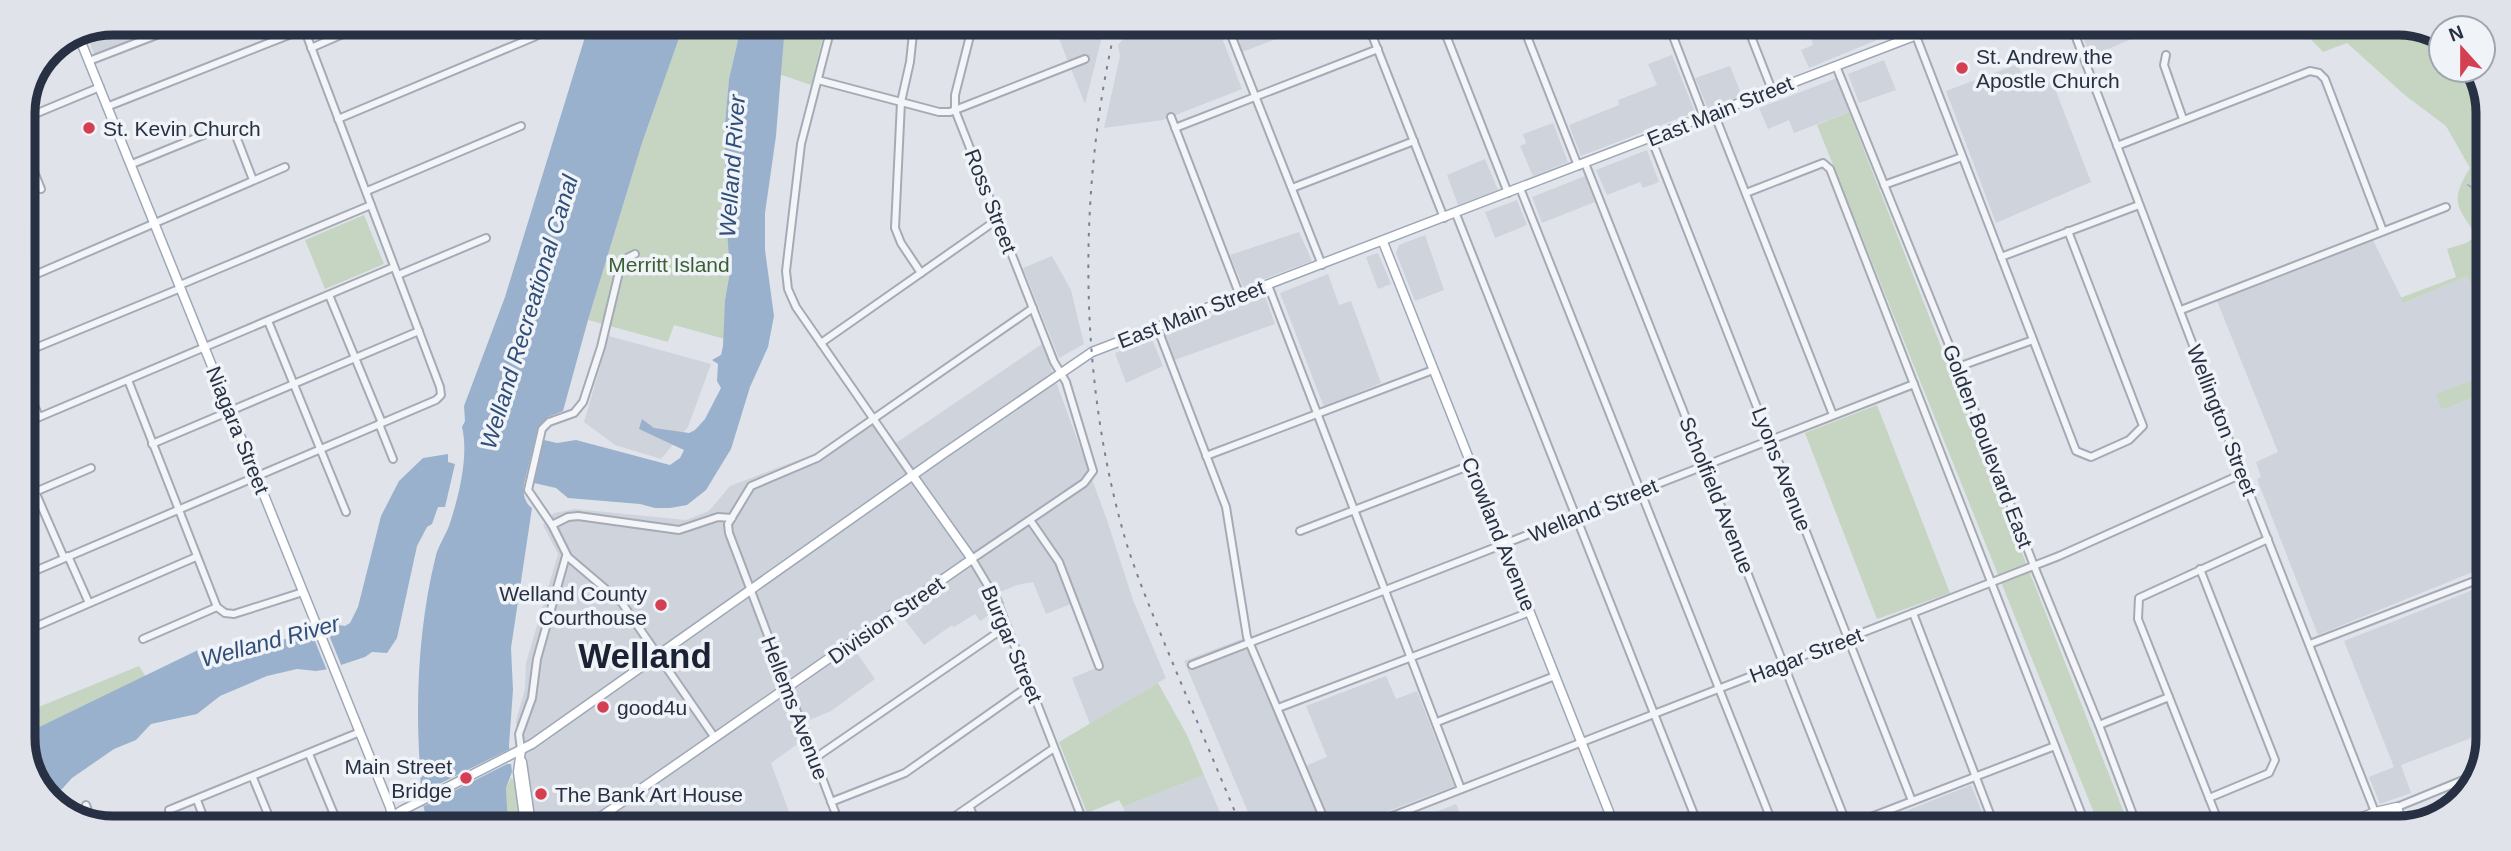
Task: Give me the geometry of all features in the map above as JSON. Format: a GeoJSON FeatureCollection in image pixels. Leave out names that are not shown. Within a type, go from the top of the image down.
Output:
{"type":"FeatureCollection","features":[{"type":"Feature","properties":{"kind":"main road","name":"East Main Street"},"geometry":{"type":"LineString","coordinates":[[400,816],[422,800],[521,750],[1092,352],[1916,36]]}},
{"type":"Feature","properties":{"kind":"main road","name":"Niagara Street"},"geometry":{"type":"LineString","coordinates":[[81,42],[392,816]]}},
{"type":"Feature","properties":{"kind":"main road","name":"Crowland Avenue"},"geometry":{"type":"LineString","coordinates":[[1383,242],[1611,816]]}},
{"type":"Feature","properties":{"kind":"main road"},"geometry":{"type":"LineString","coordinates":[[928,495],[923,481],[925,473],[953,448]]}},
{"type":"Feature","properties":{"kind":"main road","name":"Burgar Street"},"geometry":{"type":"LineString","coordinates":[[913,477],[972,559]]}},
{"type":"Feature","properties":{"kind":"main road","name":"Division Street"},"geometry":{"type":"LineString","coordinates":[[602,816],[972,559]]}},
{"type":"Feature","properties":{"kind":"main road"},"geometry":{"type":"LineString","coordinates":[[521,750],[518,772],[523,816]]}},
{"type":"Feature","properties":{"kind":"main road"},"geometry":{"type":"LineString","coordinates":[[521,750],[530,816]]}},
{"type":"Feature","properties":{"kind":"main road"},"geometry":{"type":"LineString","coordinates":[[2365,816],[2397,807],[2400,816]]}},
{"type":"Feature","properties":{"kind":"street"},"geometry":{"type":"LineString","coordinates":[[89,61],[156,35]]}},
{"type":"Feature","properties":{"kind":"street"},"geometry":{"type":"LineString","coordinates":[[108,106],[281,35]]}},
{"type":"Feature","properties":{"kind":"street"},"geometry":{"type":"LineString","coordinates":[[35,571],[441,396],[441,389],[306,35]]}},
{"type":"Feature","properties":{"kind":"street"},"geometry":{"type":"LineString","coordinates":[[311,48],[341,35]]}},
{"type":"Feature","properties":{"kind":"street"},"geometry":{"type":"LineString","coordinates":[[338,119],[539,35]]}},
{"type":"Feature","properties":{"kind":"street"},"geometry":{"type":"LineString","coordinates":[[828,35],[799,155],[786,280],[790,297],[796,307],[913,477]]}},
{"type":"Feature","properties":{"kind":"street"},"geometry":{"type":"LineString","coordinates":[[914,35],[911,62],[901,102],[895,228],[901,243],[921,273]]}},
{"type":"Feature","properties":{"kind":"street"},"geometry":{"type":"LineString","coordinates":[[955,110],[956,94],[970,35]]}},
{"type":"Feature","properties":{"kind":"street"},"geometry":{"type":"LineString","coordinates":[[1231,35],[1322,265]]}},
{"type":"Feature","properties":{"kind":"street"},"geometry":{"type":"LineString","coordinates":[[1372,35],[1444,218]]}},
{"type":"Feature","properties":{"kind":"street"},"geometry":{"type":"LineString","coordinates":[[1446,35],[1508,193]]}},
{"type":"Feature","properties":{"kind":"street","name":"Scholfield Avenue"},"geometry":{"type":"LineString","coordinates":[[1527,35],[1705,466],[1843,816]]}},
{"type":"Feature","properties":{"kind":"street"},"geometry":{"type":"LineString","coordinates":[[1672,35],[1704,117]]}},
{"type":"Feature","properties":{"kind":"street"},"geometry":{"type":"LineString","coordinates":[[1750,35],[1772,90]]}},
{"type":"Feature","properties":{"kind":"street","name":"Wellington Street"},"geometry":{"type":"LineString","coordinates":[[2076,35],[2267,540],[2375,812]]}},
{"type":"Feature","properties":{"kind":"street"},"geometry":{"type":"LineString","coordinates":[[1916,36],[2076,452],[2091,457],[2129,440],[2143,426],[2068,231]]}},
{"type":"Feature","properties":{"kind":"street"},"geometry":{"type":"LineString","coordinates":[[1175,128],[1378,49]]}},
{"type":"Feature","properties":{"kind":"street"},"geometry":{"type":"LineString","coordinates":[[2166,55],[2164,65],[2183,119]]}},
{"type":"Feature","properties":{"kind":"street"},"geometry":{"type":"LineString","coordinates":[[818,80],[939,112],[955,110],[1085,59]]}},
{"type":"Feature","properties":{"kind":"street","name":"Golden Boulevard East"},"geometry":{"type":"LineString","coordinates":[[1836,66],[1958,367],[2133,816]]}},
{"type":"Feature","properties":{"kind":"street"},"geometry":{"type":"LineString","coordinates":[[2117,146],[2310,71],[2319,73],[2325,79],[2383,231]]}},
{"type":"Feature","properties":{"kind":"street"},"geometry":{"type":"LineString","coordinates":[[35,114],[100,87]]}},
{"type":"Feature","properties":{"kind":"street","name":"Ross Street"},"geometry":{"type":"LineString","coordinates":[[955,110],[1061,373]]}},
{"type":"Feature","properties":{"kind":"street"},"geometry":{"type":"LineString","coordinates":[[1714,113],[1833,415]]}},
{"type":"Feature","properties":{"kind":"street"},"geometry":{"type":"LineString","coordinates":[[1171,117],[1240,296]]}},
{"type":"Feature","properties":{"kind":"street"},"geometry":{"type":"LineString","coordinates":[[367,191],[521,126]]}},
{"type":"Feature","properties":{"kind":"street"},"geometry":{"type":"LineString","coordinates":[[132,164],[213,131],[231,132],[236,136],[253,180]]}},
{"type":"Feature","properties":{"kind":"street","name":"Lyons Avenue"},"geometry":{"type":"LineString","coordinates":[[1651,138],[1912,801]]}},
{"type":"Feature","properties":{"kind":"street"},"geometry":{"type":"LineString","coordinates":[[1292,188],[1414,141]]}},
{"type":"Feature","properties":{"kind":"street"},"geometry":{"type":"LineString","coordinates":[[1884,185],[1962,157]]}},
{"type":"Feature","properties":{"kind":"street"},"geometry":{"type":"LineString","coordinates":[[1746,193],[1823,163],[1830,169],[2082,816]]}},
{"type":"Feature","properties":{"kind":"street"},"geometry":{"type":"LineString","coordinates":[[35,275],[285,167]]}},
{"type":"Feature","properties":{"kind":"street"},"geometry":{"type":"LineString","coordinates":[[35,174],[41,189]]}},
{"type":"Feature","properties":{"kind":"street"},"geometry":{"type":"LineString","coordinates":[[1520,188],[1770,816]]}},
{"type":"Feature","properties":{"kind":"street"},"geometry":{"type":"LineString","coordinates":[[35,348],[371,205]]}},
{"type":"Feature","properties":{"kind":"street"},"geometry":{"type":"LineString","coordinates":[[2001,257],[2139,205]]}},
{"type":"Feature","properties":{"kind":"street"},"geometry":{"type":"LineString","coordinates":[[2181,310],[2446,208]]}},
{"type":"Feature","properties":{"kind":"street"},"geometry":{"type":"LineString","coordinates":[[1456,214],[1695,816]]}},
{"type":"Feature","properties":{"kind":"street"},"geometry":{"type":"LineString","coordinates":[[821,343],[998,219]]}},
{"type":"Feature","properties":{"kind":"street"},"geometry":{"type":"LineString","coordinates":[[398,275],[486,238]]}},
{"type":"Feature","properties":{"kind":"street"},"geometry":{"type":"LineString","coordinates":[[635,254],[627,258],[620,268],[601,347],[582,405],[574,413],[547,424],[539,435],[528,482],[530,496],[552,525],[566,555],[622,603],[715,738]]}},
{"type":"Feature","properties":{"kind":"street"},"geometry":{"type":"LineString","coordinates":[[35,419],[394,267]]}},
{"type":"Feature","properties":{"kind":"street"},"geometry":{"type":"LineString","coordinates":[[1268,285],[1461,789]]}},
{"type":"Feature","properties":{"kind":"street"},"geometry":{"type":"LineString","coordinates":[[329,295],[394,459]]}},
{"type":"Feature","properties":{"kind":"street"},"geometry":{"type":"LineString","coordinates":[[552,525],[574,516],[680,530],[718,517],[732,518],[741,499],[754,484],[817,458],[1033,308]]}},
{"type":"Feature","properties":{"kind":"street"},"geometry":{"type":"LineString","coordinates":[[268,321],[345,512]]}},
{"type":"Feature","properties":{"kind":"street"},"geometry":{"type":"LineString","coordinates":[[1157,327],[1229,518],[1247,637],[1323,816]]}},
{"type":"Feature","properties":{"kind":"street"},"geometry":{"type":"LineString","coordinates":[[152,444],[419,331]]}},
{"type":"Feature","properties":{"kind":"street"},"geometry":{"type":"LineString","coordinates":[[1958,367],[2033,340]]}},
{"type":"Feature","properties":{"kind":"street"},"geometry":{"type":"LineString","coordinates":[[1206,456],[1433,370]]}},
{"type":"Feature","properties":{"kind":"street","name":"Division Street"},"geometry":{"type":"LineString","coordinates":[[972,559],[1092,475],[1091,459],[1061,373]]}},
{"type":"Feature","properties":{"kind":"street"},"geometry":{"type":"LineString","coordinates":[[128,380],[217,607],[225,613],[234,614],[303,592]]}},
{"type":"Feature","properties":{"kind":"street","name":"Welland Street"},"geometry":{"type":"LineString","coordinates":[[1192,665],[1504,546],[1914,384]]}},
{"type":"Feature","properties":{"kind":"street"},"geometry":{"type":"LineString","coordinates":[[35,408],[39,417]]}},
{"type":"Feature","properties":{"kind":"street"},"geometry":{"type":"LineString","coordinates":[[1300,531],[1471,465]]}},
{"type":"Feature","properties":{"kind":"street"},"geometry":{"type":"LineString","coordinates":[[89,603],[36,494],[91,468]]}},
{"type":"Feature","properties":{"kind":"street","name":"Hagar Street"},"geometry":{"type":"LineString","coordinates":[[1392,816],[2034,566],[2242,474]]}},
{"type":"Feature","properties":{"kind":"street","name":"Hellems Avenue"},"geometry":{"type":"LineString","coordinates":[[732,518],[729,533],[836,816]]}},
{"type":"Feature","properties":{"kind":"street"},"geometry":{"type":"LineString","coordinates":[[1030,520],[1059,562],[1099,666]]}},
{"type":"Feature","properties":{"kind":"street"},"geometry":{"type":"LineString","coordinates":[[2216,816],[2138,619],[2139,598],[2267,540]]}},
{"type":"Feature","properties":{"kind":"street"},"geometry":{"type":"LineString","coordinates":[[521,750],[519,734],[532,698],[537,659],[566,555]]}},
{"type":"Feature","properties":{"kind":"street"},"geometry":{"type":"LineString","coordinates":[[35,627],[196,557]]}},
{"type":"Feature","properties":{"kind":"street","name":"Burgar Street"},"geometry":{"type":"LineString","coordinates":[[972,559],[994,594],[1081,816]]}},
{"type":"Feature","properties":{"kind":"street"},"geometry":{"type":"LineString","coordinates":[[2200,569],[2275,760],[2269,773],[2209,798]]}},
{"type":"Feature","properties":{"kind":"street"},"geometry":{"type":"LineString","coordinates":[[2309,644],[2476,580]]}},
{"type":"Feature","properties":{"kind":"street"},"geometry":{"type":"LineString","coordinates":[[144,639],[217,607]]}},
{"type":"Feature","properties":{"kind":"street"},"geometry":{"type":"LineString","coordinates":[[1278,708],[1530,612]]}},
{"type":"Feature","properties":{"kind":"street"},"geometry":{"type":"LineString","coordinates":[[1913,613],[1990,816]]}},
{"type":"Feature","properties":{"kind":"street"},"geometry":{"type":"LineString","coordinates":[[815,758],[1007,626]]}},
{"type":"Feature","properties":{"kind":"street"},"geometry":{"type":"LineString","coordinates":[[1437,722],[1555,676]]}},
{"type":"Feature","properties":{"kind":"street"},"geometry":{"type":"LineString","coordinates":[[831,802],[905,773],[1030,685]]}},
{"type":"Feature","properties":{"kind":"street"},"geometry":{"type":"LineString","coordinates":[[2099,725],[2169,697]]}},
{"type":"Feature","properties":{"kind":"street"},"geometry":{"type":"LineString","coordinates":[[169,810],[253,778],[360,732]]}},
{"type":"Feature","properties":{"kind":"street"},"geometry":{"type":"LineString","coordinates":[[1874,816],[2055,746]]}},
{"type":"Feature","properties":{"kind":"street"},"geometry":{"type":"LineString","coordinates":[[957,816],[1055,748]]}},
{"type":"Feature","properties":{"kind":"street"},"geometry":{"type":"LineString","coordinates":[[309,754],[335,816]]}},
{"type":"Feature","properties":{"kind":"street"},"geometry":{"type":"LineString","coordinates":[[253,778],[269,816]]}},
{"type":"Feature","properties":{"kind":"street"},"geometry":{"type":"LineString","coordinates":[[2397,807],[2462,781]]}},
{"type":"Feature","properties":{"kind":"street"},"geometry":{"type":"LineString","coordinates":[[197,800],[203,816]]}},
{"type":"Feature","properties":{"kind":"street"},"geometry":{"type":"LineString","coordinates":[[86,805],[89,812]]}},
{"type":"Feature","properties":{"kind":"street"},"geometry":{"type":"LineString","coordinates":[[970,808],[973,816]]}},
{"type":"Feature","properties":{"kind":"shaded area"},"geometry":{"type":"Polygon","coordinates":[[[113,35],[149,35],[95,56],[88,40],[113,35]]]}},
{"type":"Feature","properties":{"kind":"shaded area"},"geometry":{"type":"Polygon","coordinates":[[[1058,35],[1102,35],[1085,104],[1058,35]]]}},
{"type":"Feature","properties":{"kind":"shaded area"},"geometry":{"type":"Polygon","coordinates":[[[1125,35],[1221,35],[1242,89],[1163,120],[1104,128],[1120,56],[1118,45],[1125,35]]]}},
{"type":"Feature","properties":{"kind":"shaded area"},"geometry":{"type":"Polygon","coordinates":[[[1236,35],[1287,35],[1242,52],[1236,35]]]}},
{"type":"Feature","properties":{"kind":"shaded area"},"geometry":{"type":"Polygon","coordinates":[[[1810,35],[1889,35],[1809,68],[1801,50],[1813,45],[1810,35]]]}},
{"type":"Feature","properties":{"kind":"shaded area"},"geometry":{"type":"Polygon","coordinates":[[[2082,35],[2140,35],[2091,57],[2082,35]]]}},
{"type":"Feature","properties":{"kind":"shaded area"},"geometry":{"type":"Polygon","coordinates":[[[1672,55],[1695,112],[1581,156],[1569,125],[1619,105],[1618,100],[1657,85],[1648,64],[1672,55]]]}},
{"type":"Feature","properties":{"kind":"shaded area"},"geometry":{"type":"Polygon","coordinates":[[[1884,60],[1896,90],[1859,103],[1848,74],[1884,60]]]}},
{"type":"Feature","properties":{"kind":"shaded area"},"geometry":{"type":"Polygon","coordinates":[[[2018,64],[2028,89],[2052,81],[2091,182],[1996,223],[1946,91],[2018,64]]]}},
{"type":"Feature","properties":{"kind":"shaded area"},"geometry":{"type":"Polygon","coordinates":[[[1730,66],[1742,96],[1708,109],[1695,78],[1730,66]]]}},
{"type":"Feature","properties":{"kind":"shaded area"},"geometry":{"type":"Polygon","coordinates":[[[1837,78],[1849,112],[1794,133],[1789,120],[1768,129],[1759,108],[1837,78]]]}},
{"type":"Feature","properties":{"kind":"shaded area"},"geometry":{"type":"Polygon","coordinates":[[[1553,123],[1568,162],[1533,176],[1520,146],[1526,143],[1523,134],[1553,123]]]}},
{"type":"Feature","properties":{"kind":"shaded area"},"geometry":{"type":"Polygon","coordinates":[[[1647,150],[1659,182],[1643,188],[1640,182],[1607,195],[1596,170],[1647,150]]]}},
{"type":"Feature","properties":{"kind":"shaded area"},"geometry":{"type":"Polygon","coordinates":[[[1485,159],[1498,190],[1458,205],[1447,175],[1485,159]]]}},
{"type":"Feature","properties":{"kind":"shaded area"},"geometry":{"type":"Polygon","coordinates":[[[1585,176],[1595,202],[1542,223],[1532,197],[1585,176]]]}},
{"type":"Feature","properties":{"kind":"shaded area"},"geometry":{"type":"Polygon","coordinates":[[[1517,200],[1527,225],[1495,238],[1485,212],[1517,200]]]}},
{"type":"Feature","properties":{"kind":"shaded area"},"geometry":{"type":"Polygon","coordinates":[[[1299,232],[1312,261],[1243,287],[1230,255],[1299,232]]]}},
{"type":"Feature","properties":{"kind":"shaded area"},"geometry":{"type":"Polygon","coordinates":[[[1425,235],[1444,290],[1415,301],[1396,253],[1399,245],[1425,235]]]}},
{"type":"Feature","properties":{"kind":"shaded area"},"geometry":{"type":"Polygon","coordinates":[[[2373,240],[2404,303],[2467,276],[2476,300],[2476,379],[2437,394],[2442,410],[2476,397],[2476,571],[2318,635],[2257,479],[2261,477],[2256,462],[2278,452],[2217,301],[2373,240]]]}},
{"type":"Feature","properties":{"kind":"shaded area"},"geometry":{"type":"Polygon","coordinates":[[[1378,253],[1391,284],[1378,289],[1366,257],[1378,253]]]}},
{"type":"Feature","properties":{"kind":"shaded area"},"geometry":{"type":"Polygon","coordinates":[[[1052,256],[1071,290],[1084,344],[1059,358],[1023,268],[1052,256]]]}},
{"type":"Feature","properties":{"kind":"shaded area"},"geometry":{"type":"Polygon","coordinates":[[[1328,274],[1339,305],[1351,301],[1381,383],[1324,407],[1280,293],[1328,274]]]}},
{"type":"Feature","properties":{"kind":"shaded area"},"geometry":{"type":"Polygon","coordinates":[[[1265,296],[1275,324],[1172,361],[1162,334],[1265,296]]]}},
{"type":"Feature","properties":{"kind":"shaded area"},"geometry":{"type":"Polygon","coordinates":[[[609,336],[711,364],[688,427],[661,459],[615,445],[584,422],[609,336]]]}},
{"type":"Feature","properties":{"kind":"shaded area"},"geometry":{"type":"Polygon","coordinates":[[[1152,339],[1163,366],[1126,383],[1115,353],[1152,339]]]}},
{"type":"Feature","properties":{"kind":"shaded area"},"geometry":{"type":"Polygon","coordinates":[[[1042,344],[1107,520],[1133,600],[1166,678],[1090,724],[1072,678],[1103,665],[1078,601],[1046,614],[1033,582],[1017,585],[1000,592],[1005,604],[980,621],[975,614],[954,627],[952,625],[924,645],[902,616],[854,649],[875,679],[831,711],[807,721],[812,734],[771,763],[791,816],[526,816],[516,721],[525,689],[526,663],[558,554],[543,525],[554,513],[575,509],[686,520],[709,511],[730,486],[817,453],[874,412],[896,443],[1042,344]]]}},
{"type":"Feature","properties":{"kind":"shaded area"},"geometry":{"type":"Polygon","coordinates":[[[2476,589],[2476,736],[2401,765],[2411,793],[2380,804],[2369,777],[2394,767],[2344,641],[2476,589]]]}},
{"type":"Feature","properties":{"kind":"shaded area"},"geometry":{"type":"Polygon","coordinates":[[[1247,637],[1303,767],[1327,757],[1306,706],[1386,676],[1396,699],[1417,691],[1454,786],[1375,816],[1250,816],[1184,661],[1247,637]]]}},
{"type":"Feature","properties":{"kind":"shaded area"},"geometry":{"type":"Polygon","coordinates":[[[1204,775],[1222,816],[1126,816],[1123,807],[1204,775]]]}},
{"type":"Feature","properties":{"kind":"shaded area"},"geometry":{"type":"Polygon","coordinates":[[[1971,785],[1984,816],[1894,816],[1971,785]]]}},
{"type":"Feature","properties":{"kind":"shaded area"},"geometry":{"type":"Polygon","coordinates":[[[1456,804],[1461,816],[1425,816],[1456,804]]]}},
{"type":"Feature","properties":{"kind":"green space","name":"Merritt Island"},"geometry":{"type":"Polygon","coordinates":[[[680,35],[737,35],[729,79],[725,123],[726,217],[730,272],[725,300],[725,339],[674,325],[668,342],[588,320],[642,143],[680,35]]]}},
{"type":"Feature","properties":{"kind":"green space"},"geometry":{"type":"Polygon","coordinates":[[[784,35],[823,35],[811,85],[779,74],[784,35]]]}},
{"type":"Feature","properties":{"kind":"green space"},"geometry":{"type":"Polygon","coordinates":[[[2307,35],[2398,35],[2423,39],[2427,41],[2427,84],[2470,84],[2476,108],[2476,234],[2458,204],[2459,189],[2470,168],[2446,126],[2406,96],[2347,43],[2323,52],[2307,35]]]}},
{"type":"Feature","properties":{"kind":"green space"},"geometry":{"type":"Polygon","coordinates":[[[1849,112],[2125,816],[2095,816],[1817,125],[1849,112]]]}},
{"type":"Feature","properties":{"kind":"green space"},"geometry":{"type":"Polygon","coordinates":[[[364,215],[384,264],[325,289],[305,240],[364,215]]]}},
{"type":"Feature","properties":{"kind":"green space"},"geometry":{"type":"Polygon","coordinates":[[[2476,237],[2476,296],[2467,276],[2404,303],[2400,298],[2456,277],[2447,249],[2476,237]]]}},
{"type":"Feature","properties":{"kind":"green space"},"geometry":{"type":"Polygon","coordinates":[[[2476,379],[2476,397],[2442,410],[2436,394],[2476,379]]]}},
{"type":"Feature","properties":{"kind":"green space"},"geometry":{"type":"Polygon","coordinates":[[[1877,405],[1950,593],[1877,619],[1805,433],[1877,405]]]}},
{"type":"Feature","properties":{"kind":"green space"},"geometry":{"type":"Polygon","coordinates":[[[139,666],[146,677],[35,729],[35,710],[139,666]]]}},
{"type":"Feature","properties":{"kind":"green space"},"geometry":{"type":"Polygon","coordinates":[[[1158,683],[1187,735],[1204,775],[1123,807],[1119,800],[1087,813],[1059,742],[1158,683]]]}},
{"type":"Feature","properties":{"kind":"green space"},"geometry":{"type":"Polygon","coordinates":[[[511,778],[514,780],[518,816],[508,816],[506,788],[511,778]]]}},
{"type":"Feature","properties":{"kind":"water","name":"Welland Recreational Canal"},"geometry":{"type":"Polygon","coordinates":[[[586,35],[680,35],[642,143],[563,411],[548,417],[538,427],[524,484],[525,498],[532,508],[511,648],[513,690],[509,745],[512,772],[506,788],[508,816],[427,816],[421,789],[418,714],[426,607],[436,555],[449,526],[462,476],[464,406],[505,297],[586,35]]]}},
{"type":"Feature","properties":{"kind":"water","name":"Welland River"},"geometry":{"type":"Polygon","coordinates":[[[737,35],[784,35],[776,136],[765,213],[765,250],[774,316],[768,347],[750,387],[731,449],[706,490],[687,505],[655,508],[640,504],[568,498],[556,488],[534,483],[544,440],[557,443],[576,440],[670,465],[680,458],[684,450],[639,429],[642,419],[654,428],[689,433],[705,419],[721,388],[717,381],[718,364],[712,360],[721,355],[723,346],[725,300],[730,272],[725,204],[725,123],[729,79],[737,35]]]}},
{"type":"Feature","properties":{"kind":"water"},"geometry":{"type":"Polygon","coordinates":[[[448,454],[448,462],[455,464],[445,507],[438,507],[432,524],[427,527],[417,546],[397,638],[387,653],[372,652],[329,669],[297,669],[267,676],[220,696],[197,714],[151,724],[136,740],[114,749],[72,778],[58,793],[41,768],[35,743],[35,729],[198,650],[287,639],[331,624],[345,626],[350,623],[358,607],[381,516],[399,481],[423,458],[448,454]]]}},
{"type":"Feature","properties":{"kind":"pier"},"geometry":{"type":"Polygon","coordinates":[[[324,623],[342,667],[328,673],[310,629],[324,623]]]}},
{"type":"Feature","properties":{"kind":"pier","name":"Main Street Bridge"},"geometry":{"type":"Polygon","coordinates":[[[510,749],[512,764],[507,764],[422,807],[421,793],[510,749]]]}},
{"type":"Feature","properties":{"kind":"waterway"},"geometry":{"type":"LineString","coordinates":[[2468,185],[2476,188]]}},
{"type":"Feature","properties":{"kind":"railway"},"geometry":{"type":"LineString","coordinates":[[1114,35],[1094,153],[1089,219],[1088,286],[1099,418],[1111,483],[1127,545],[1237,816]]}},
{"type":"Feature","properties":{"kind":"place","name":"St. Andrew the Apostle Church"},"geometry":{"type":"Point","coordinates":[1962,68]}},
{"type":"Feature","properties":{"kind":"place","name":"St. Kevin Church"},"geometry":{"type":"Point","coordinates":[89,128]}},
{"type":"Feature","properties":{"kind":"place","name":"Welland County Courthouse"},"geometry":{"type":"Point","coordinates":[661,605]}},
{"type":"Feature","properties":{"kind":"place","name":"good4u"},"geometry":{"type":"Point","coordinates":[603,707]}},
{"type":"Feature","properties":{"kind":"place","name":"Main Street Bridge"},"geometry":{"type":"Point","coordinates":[466,778]}},
{"type":"Feature","properties":{"kind":"place","name":"The Bank Art House"},"geometry":{"type":"Point","coordinates":[541,794]}},
{"type":"Feature","properties":{"kind":"district","name":"Welland"},"geometry":{"type":"Point","coordinates":[645,655]}}]}
